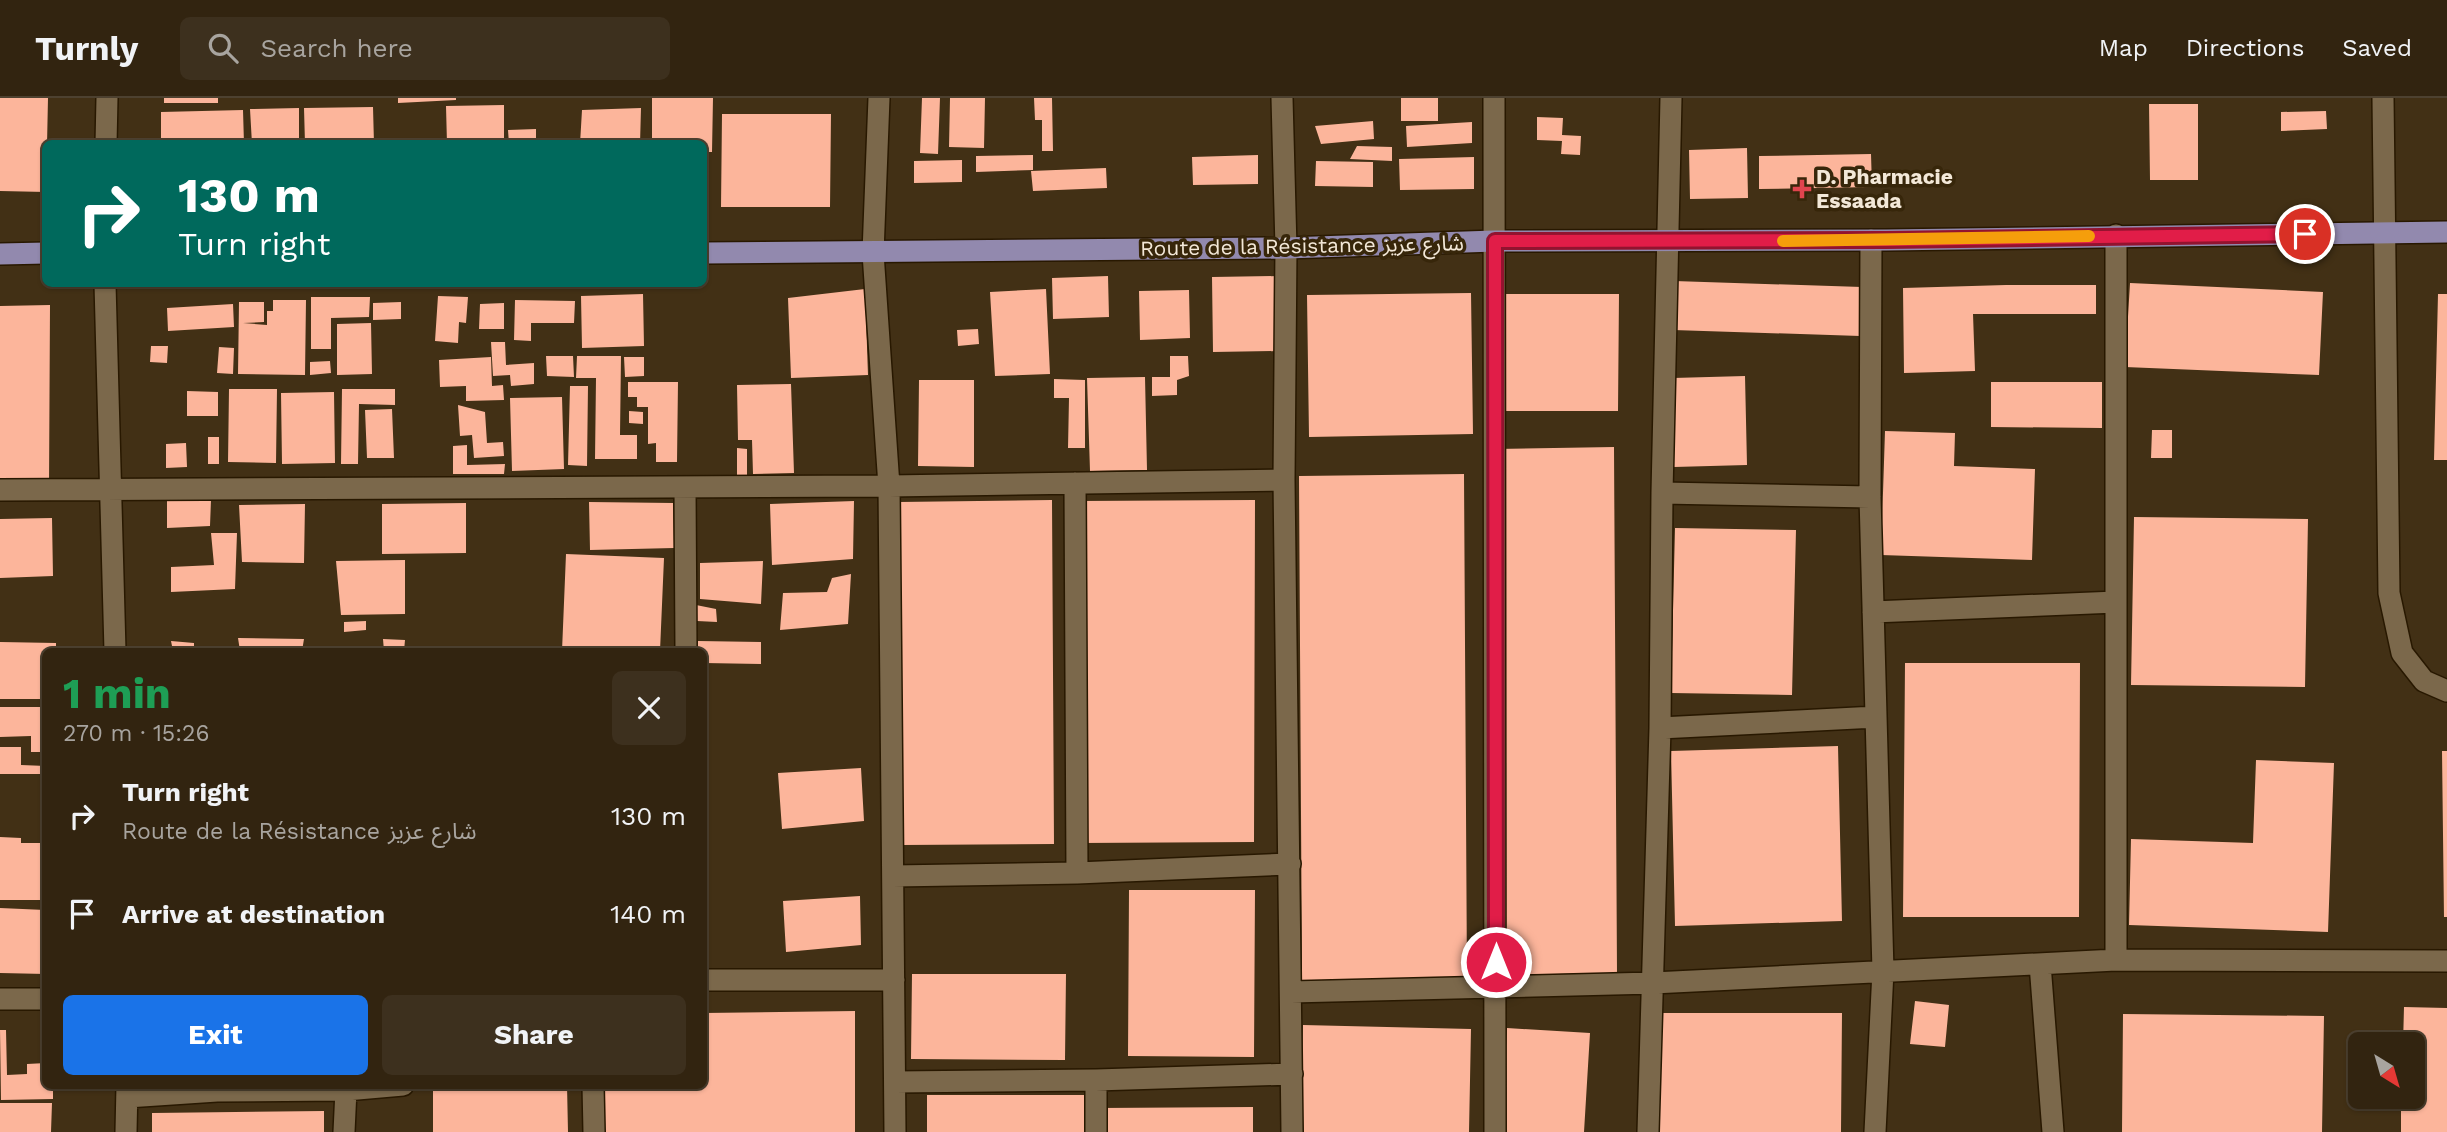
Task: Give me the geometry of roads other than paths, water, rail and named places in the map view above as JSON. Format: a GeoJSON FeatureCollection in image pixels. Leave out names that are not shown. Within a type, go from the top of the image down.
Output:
{"type":"FeatureCollection","features":[{"type":"Feature","properties":{"kind":"main road","name":"Route de la Résistance شارع عزيز"},"geometry":{"type":"LineString","coordinates":[[707,253],[1286,248],[1495,241],[1871,240],[2447,232]]}},
{"type":"Feature","properties":{"kind":"main road"},"geometry":{"type":"LineString","coordinates":[[0,254],[42,253]]}},
{"type":"Feature","properties":{"kind":"street"},"geometry":{"type":"LineString","coordinates":[[106,140],[107,98]]}},
{"type":"Feature","properties":{"kind":"street"},"geometry":{"type":"LineString","coordinates":[[879,98],[873,253],[889,486],[895,1132]]}},
{"type":"Feature","properties":{"kind":"street"},"geometry":{"type":"LineString","coordinates":[[1282,98],[1286,248],[1284,480],[1292,1132]]}},
{"type":"Feature","properties":{"kind":"street"},"geometry":{"type":"LineString","coordinates":[[1494,98],[1497,987],[1495,1132]]}},
{"type":"Feature","properties":{"kind":"street"},"geometry":{"type":"LineString","coordinates":[[1648,1132],[1660,729],[1662,493],[1671,98]]}},
{"type":"Feature","properties":{"kind":"street"},"geometry":{"type":"LineString","coordinates":[[2383,98],[2389,593],[2402,653],[2424,681],[2447,691]]}},
{"type":"Feature","properties":{"kind":"street"},"geometry":{"type":"LineString","coordinates":[[2116,235],[2116,960]]}},
{"type":"Feature","properties":{"kind":"street"},"geometry":{"type":"LineString","coordinates":[[1871,240],[1870,497],[1883,971],[1875,1132]]}},
{"type":"Feature","properties":{"kind":"street"},"geometry":{"type":"LineString","coordinates":[[105,287],[115,648]]}},
{"type":"Feature","properties":{"kind":"street"},"geometry":{"type":"LineString","coordinates":[[0,491],[889,486],[1284,480]]}},
{"type":"Feature","properties":{"kind":"street"},"geometry":{"type":"LineString","coordinates":[[1075,483],[1077,873]]}},
{"type":"Feature","properties":{"kind":"street"},"geometry":{"type":"LineString","coordinates":[[685,487],[686,648]]}},
{"type":"Feature","properties":{"kind":"street"},"geometry":{"type":"LineString","coordinates":[[1662,493],[1870,497]]}},
{"type":"Feature","properties":{"kind":"street"},"geometry":{"type":"LineString","coordinates":[[1873,612],[2116,603]]}},
{"type":"Feature","properties":{"kind":"street"},"geometry":{"type":"LineString","coordinates":[[1660,729],[1876,717]]}},
{"type":"Feature","properties":{"kind":"street"},"geometry":{"type":"LineString","coordinates":[[893,876],[1077,873],[1290,864]]}},
{"type":"Feature","properties":{"kind":"street"},"geometry":{"type":"LineString","coordinates":[[1291,992],[1653,983],[2116,960],[2447,961]]}},
{"type":"Feature","properties":{"kind":"street"},"geometry":{"type":"LineString","coordinates":[[2040,964],[2053,1132]]}},
{"type":"Feature","properties":{"kind":"street"},"geometry":{"type":"LineString","coordinates":[[707,980],[894,980]]}},
{"type":"Feature","properties":{"kind":"street"},"geometry":{"type":"LineString","coordinates":[[0,999],[42,999]]}},
{"type":"Feature","properties":{"kind":"street"},"geometry":{"type":"LineString","coordinates":[[895,1082],[1096,1080],[1292,1073]]}},
{"type":"Feature","properties":{"kind":"street"},"geometry":{"type":"LineString","coordinates":[[1096,1080],[1096,1132]]}},
{"type":"Feature","properties":{"kind":"street"},"geometry":{"type":"LineString","coordinates":[[127,1132],[127,1091],[357,1089]]}},
{"type":"Feature","properties":{"kind":"street"},"geometry":{"type":"LineString","coordinates":[[593,1089],[594,1132]]}},
{"type":"Feature","properties":{"kind":"street"},"geometry":{"type":"LineString","coordinates":[[344,1132],[346,1090]]}},
{"type":"Feature","properties":{"kind":"place","name":"D. Pharmacie Essaada"},"geometry":{"type":"Point","coordinates":[1802,189]}}]}
